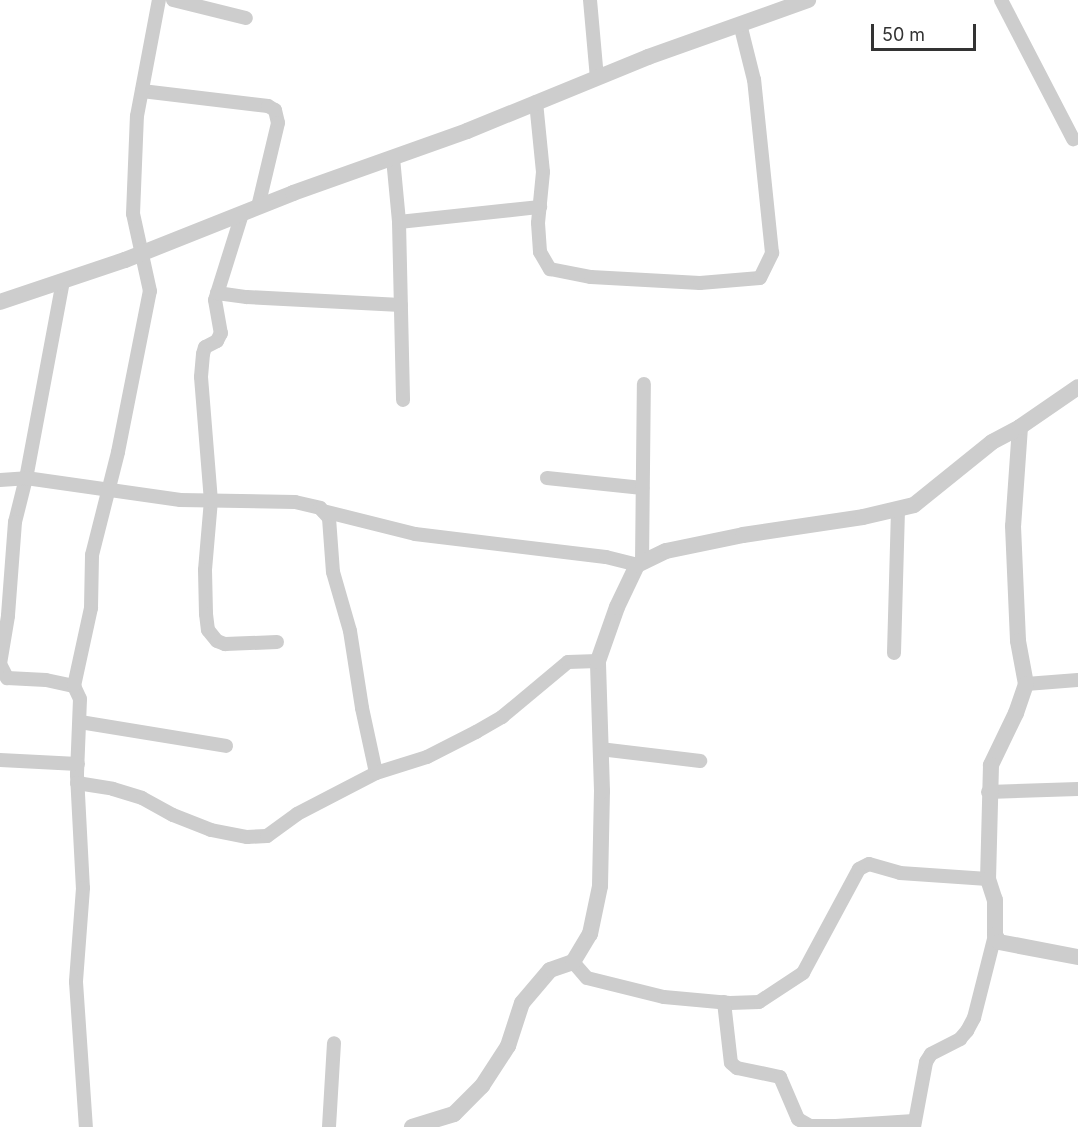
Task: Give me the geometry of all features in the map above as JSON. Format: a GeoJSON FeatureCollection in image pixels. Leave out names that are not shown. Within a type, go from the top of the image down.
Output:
{"type":"FeatureCollection","features":[{"type":"Feature","properties":{"kind":"street"},"geometry":{"type":"LineString","coordinates":[[86,1127],[76,982],[83,888],[77,783],[81,699],[74,686],[91,608],[92,555],[118,452],[150,291],[133,214],[137,116],[159,0]]}},
{"type":"Feature","properties":{"kind":"street"},"geometry":{"type":"LineString","coordinates":[[173,0],[246,18]]}},
{"type":"Feature","properties":{"kind":"street"},"geometry":{"type":"LineString","coordinates":[[590,0],[597,78]]}},
{"type":"Feature","properties":{"kind":"street"},"geometry":{"type":"LineString","coordinates":[[0,302],[140,254],[597,78],[808,0]]}},
{"type":"Feature","properties":{"kind":"street"},"geometry":{"type":"LineString","coordinates":[[1001,0],[1073,139]]}},
{"type":"Feature","properties":{"kind":"street"},"geometry":{"type":"LineString","coordinates":[[536,102],[543,172],[540,252],[550,269],[591,277],[700,283],[760,278],[772,254],[754,80],[740,24]]}},
{"type":"Feature","properties":{"kind":"street"},"geometry":{"type":"LineString","coordinates":[[142,91],[268,106],[274,110],[278,123],[258,207]]}},
{"type":"Feature","properties":{"kind":"street"},"geometry":{"type":"LineString","coordinates":[[393,158],[399,222],[403,400]]}},
{"type":"Feature","properties":{"kind":"street"},"geometry":{"type":"LineString","coordinates":[[399,222],[540,207]]}},
{"type":"Feature","properties":{"kind":"street"},"geometry":{"type":"LineString","coordinates":[[242,214],[215,300],[221,333],[217,340],[206,347],[201,377],[211,500],[205,570],[206,614],[212,636],[225,644],[277,642]]}},
{"type":"Feature","properties":{"kind":"street"},"geometry":{"type":"LineString","coordinates":[[63,281],[26,478],[15,522],[8,616],[0,664],[7,678],[46,680],[74,686]]}},
{"type":"Feature","properties":{"kind":"street"},"geometry":{"type":"LineString","coordinates":[[217,293],[248,297],[401,305]]}},
{"type":"Feature","properties":{"kind":"street"},"geometry":{"type":"LineString","coordinates":[[412,1127],[454,1114],[482,1086],[508,1046],[522,1004],[550,970],[573,962],[590,934],[600,886],[598,661],[617,607],[639,564],[644,384]]}},
{"type":"Feature","properties":{"kind":"street"},"geometry":{"type":"LineString","coordinates":[[323,511],[415,534],[606,557],[639,564],[666,551],[743,535],[863,518],[914,505],[992,442],[1020,427],[1078,387]]}},
{"type":"Feature","properties":{"kind":"street"},"geometry":{"type":"LineString","coordinates":[[724,1002],[731,1063],[737,1068],[780,1077],[789,1092],[795,1113],[805,1125],[810,1126],[914,1124],[926,1062],[931,1054],[960,1039],[974,1018],[995,935],[994,900],[988,879],[988,792],[991,765],[1016,713],[1026,684],[1018,641],[1013,526],[1020,427]]}},
{"type":"Feature","properties":{"kind":"street"},"geometry":{"type":"LineString","coordinates":[[0,480],[26,478],[180,500],[295,502],[320,508],[329,518],[333,572],[350,631],[362,708],[376,773]]}},
{"type":"Feature","properties":{"kind":"street"},"geometry":{"type":"LineString","coordinates":[[547,478],[642,488]]}},
{"type":"Feature","properties":{"kind":"street"},"geometry":{"type":"LineString","coordinates":[[894,653],[898,509]]}},
{"type":"Feature","properties":{"kind":"street"},"geometry":{"type":"LineString","coordinates":[[77,783],[113,789],[142,798],[173,815],[212,830],[248,837],[267,836],[297,814],[376,773],[427,758],[502,717],[567,662],[598,661]]}},
{"type":"Feature","properties":{"kind":"street"},"geometry":{"type":"LineString","coordinates":[[1026,684],[1078,680]]}},
{"type":"Feature","properties":{"kind":"street"},"geometry":{"type":"LineString","coordinates":[[81,722],[226,746]]}},
{"type":"Feature","properties":{"kind":"street"},"geometry":{"type":"LineString","coordinates":[[600,749],[700,761]]}},
{"type":"Feature","properties":{"kind":"street"},"geometry":{"type":"LineString","coordinates":[[0,760],[78,764]]}},
{"type":"Feature","properties":{"kind":"street"},"geometry":{"type":"LineString","coordinates":[[988,792],[1078,789]]}},
{"type":"Feature","properties":{"kind":"street"},"geometry":{"type":"LineString","coordinates":[[573,962],[587,978],[664,997],[724,1002],[759,1002],[803,973],[859,869],[868,864],[900,873],[988,879]]}},
{"type":"Feature","properties":{"kind":"street"},"geometry":{"type":"LineString","coordinates":[[995,935],[999,942],[1008,945],[1078,957]]}},
{"type":"Feature","properties":{"kind":"street"},"geometry":{"type":"LineString","coordinates":[[329,1127],[334,1043]]}}]}
